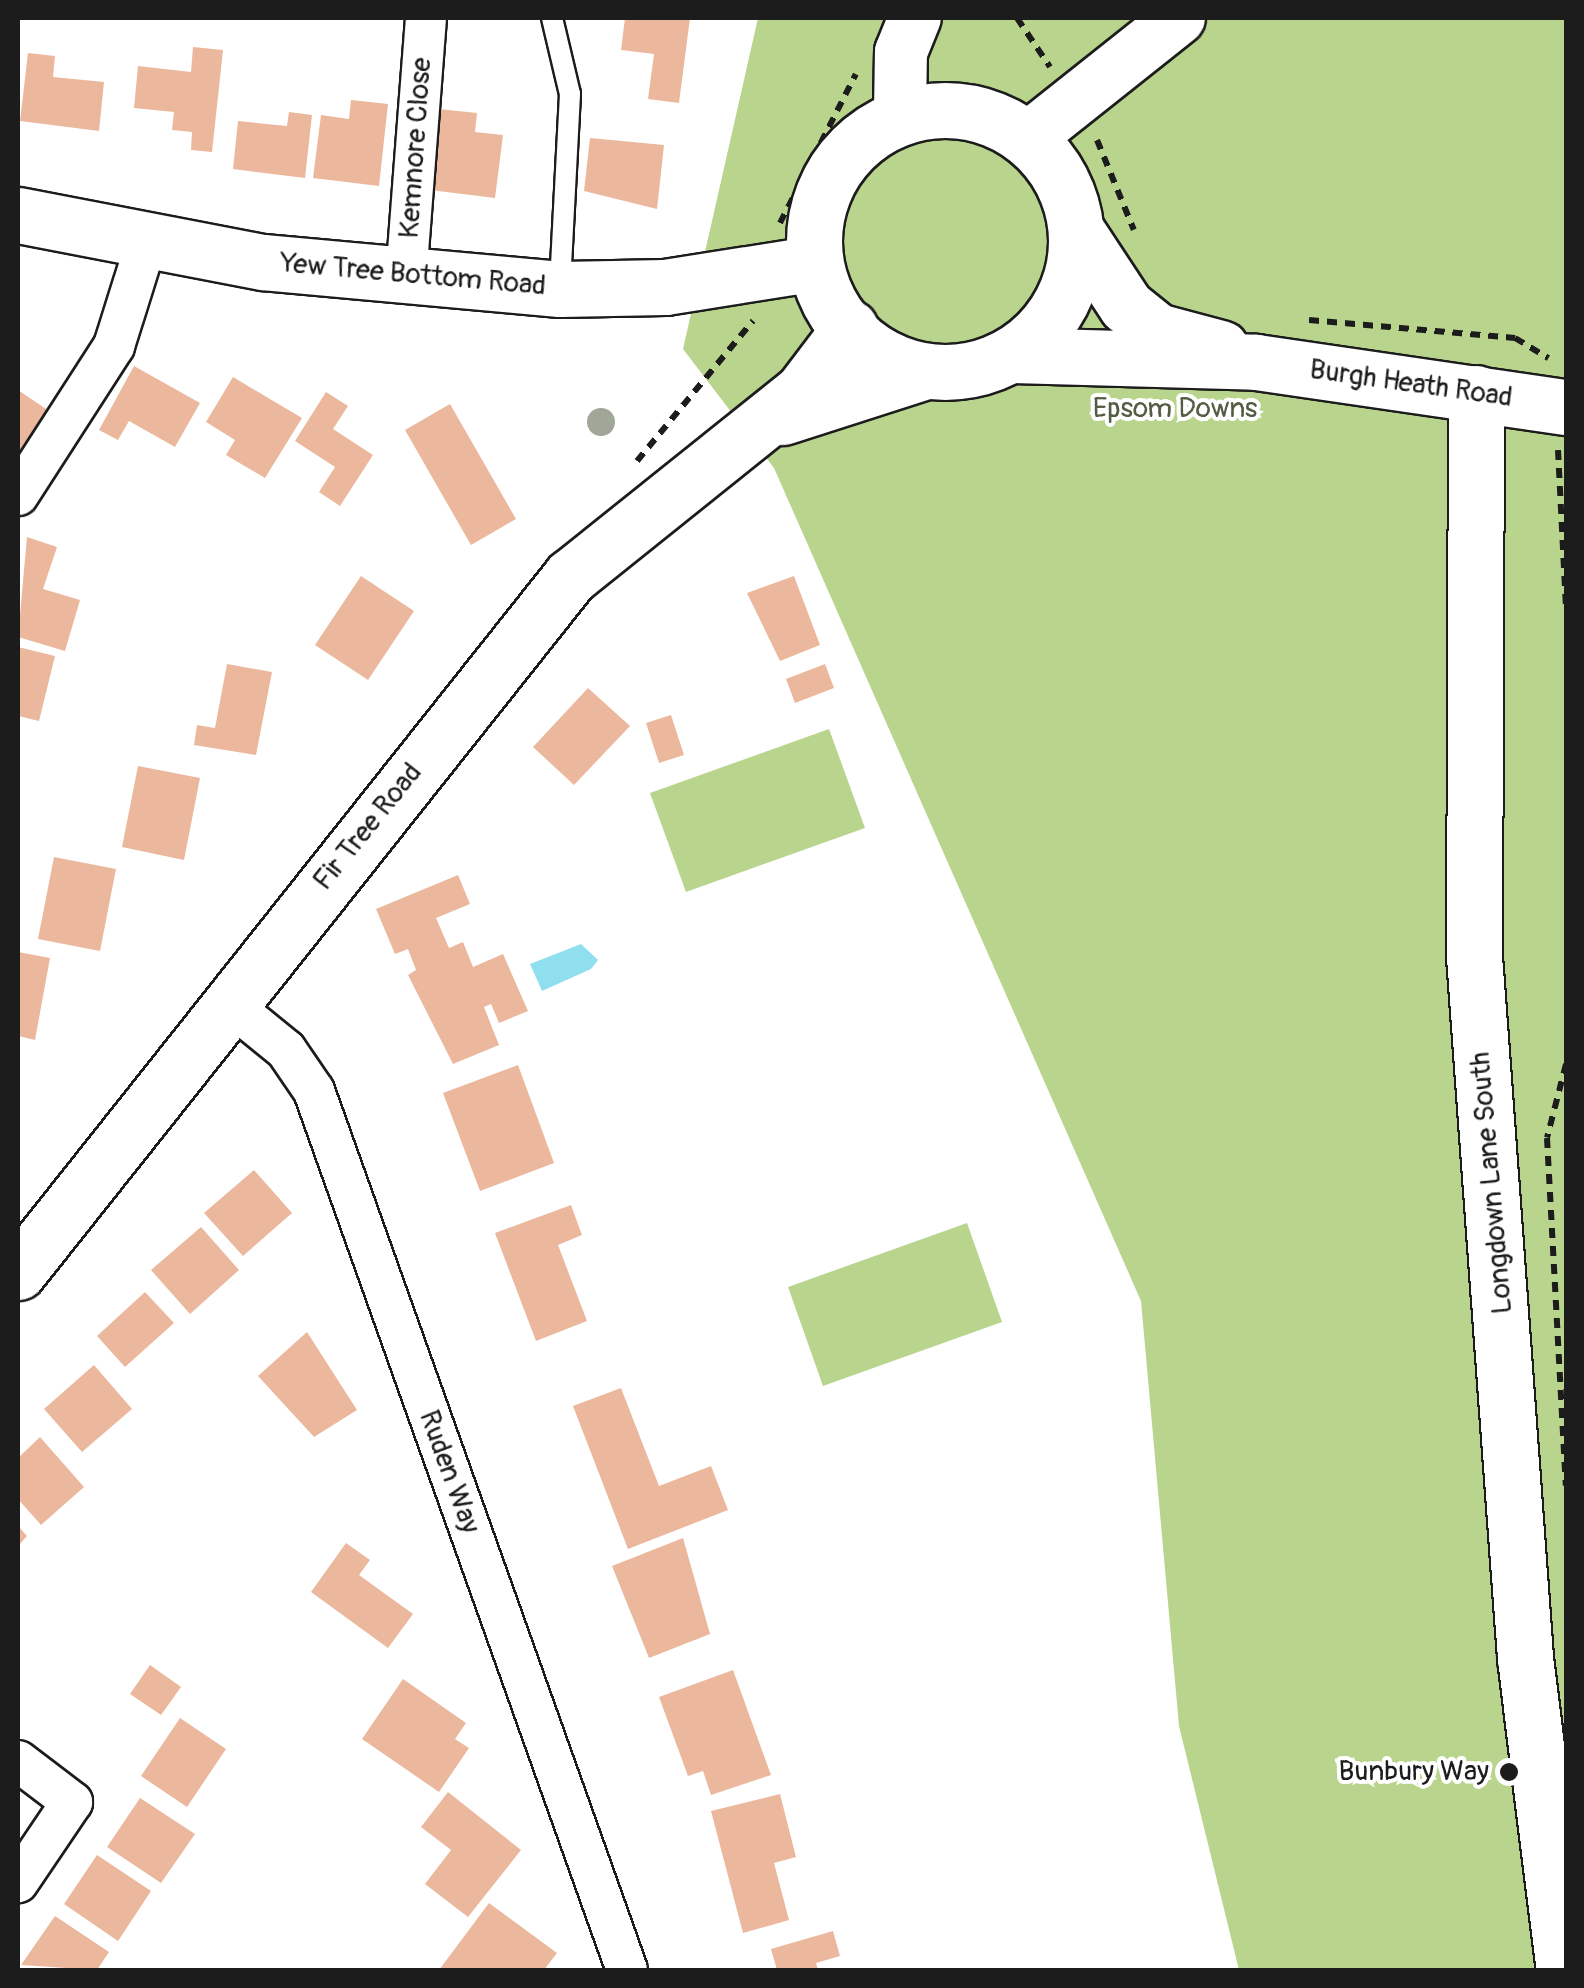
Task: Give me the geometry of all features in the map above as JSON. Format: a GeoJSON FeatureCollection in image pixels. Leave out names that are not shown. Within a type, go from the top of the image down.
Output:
{"type":"FeatureCollection","features":[{"type":"Feature","properties":{"kind":"main road"},"geometry":{"type":"LineString","coordinates":[[955,112],[1028,138],[1064,182],[1078,232],[1055,312],[1012,355],[962,373],[922,372],[850,328],[811,264],[816,218],[846,150],[900,113],[955,112]]}},
{"type":"Feature","properties":{"kind":"main road","name":"Yew Tree Bottom Road"},"geometry":{"type":"LineString","coordinates":[[18,214],[147,241],[406,278],[560,288],[665,288],[811,264]]}},
{"type":"Feature","properties":{"kind":"main road","name":"Burgh Heath Road"},"geometry":{"type":"LineString","coordinates":[[1078,232],[1126,306],[1158,330],[1256,362]]}},
{"type":"Feature","properties":{"kind":"main road","name":"Fir Tree Road"},"geometry":{"type":"LineString","coordinates":[[18,1272],[226,1002],[570,577],[830,364],[850,328]]}},
{"type":"Feature","properties":{"kind":"main road","name":"Burgh Heath Road"},"geometry":{"type":"LineString","coordinates":[[1012,355],[1256,362],[1562,406]]}},
{"type":"Feature","properties":{"kind":"main road","name":"Fir Tree Road"},"geometry":{"type":"LineString","coordinates":[[760,424],[922,372]]}},
{"type":"Feature","properties":{"kind":"main road","name":"Longdown Lane South"},"geometry":{"type":"LineString","coordinates":[[1476,393],[1474,956],[1525,1658],[1564,1970]]}},
{"type":"Feature","properties":{"kind":"street","name":"Kemnore Close"},"geometry":{"type":"LineString","coordinates":[[406,278],[426,18]]}},
{"type":"Feature","properties":{"kind":"street"},"geometry":{"type":"LineString","coordinates":[[900,113],[902,52],[915,18]]}},
{"type":"Feature","properties":{"kind":"street"},"geometry":{"type":"LineString","coordinates":[[1028,138],[1179,18]]}},
{"type":"Feature","properties":{"kind":"street"},"geometry":{"type":"LineString","coordinates":[[18,495],[114,346],[147,241]]}},
{"type":"Feature","properties":{"kind":"street","name":"Ruden Way"},"geometry":{"type":"LineString","coordinates":[[226,1002],[286,1050],[314,1092],[626,1970]]}},
{"type":"Feature","properties":{"kind":"street"},"geometry":{"type":"LineString","coordinates":[[18,1761],[72,1802],[18,1882]]}},
{"type":"Feature","properties":{"kind":"lane"},"geometry":{"type":"LineString","coordinates":[[552,18],[570,94],[560,288]]}},
{"type":"Feature","properties":{"kind":"path"},"geometry":{"type":"LineString","coordinates":[[1106,122],[1095,135],[1138,242]]}},
{"type":"Feature","properties":{"kind":"path"},"geometry":{"type":"LineString","coordinates":[[1304,320],[1515,338],[1546,353],[1562,406],[1566,607]]}},
{"type":"Feature","properties":{"kind":"path"},"geometry":{"type":"LineString","coordinates":[[1566,1064],[1547,1138],[1566,1486]]}},
{"type":"Feature","properties":{"kind":"green space","name":"Epsom Downs"},"geometry":{"type":"Polygon","coordinates":[[[758,18],[1566,18],[1566,1970],[1239,1970],[1179,1726],[1141,1301],[774,468],[683,349],[758,18]]]}},
{"type":"Feature","properties":{"kind":"green space"},"geometry":{"type":"Polygon","coordinates":[[[829,729],[865,828],[686,892],[650,793],[829,729]]]}},
{"type":"Feature","properties":{"kind":"green space"},"geometry":{"type":"Polygon","coordinates":[[[967,1223],[1002,1322],[823,1386],[788,1287],[967,1223]]]}},
{"type":"Feature","properties":{"kind":"water"},"geometry":{"type":"Polygon","coordinates":[[[581,944],[598,960],[591,969],[542,991],[530,964],[581,944]]]}},
{"type":"Feature","properties":{"kind":"building"},"geometry":{"type":"Polygon","coordinates":[[[625,18],[690,18],[679,103],[648,99],[654,54],[621,50],[625,18]]]}},
{"type":"Feature","properties":{"kind":"building"},"geometry":{"type":"Polygon","coordinates":[[[193,47],[223,50],[212,152],[191,150],[192,132],[172,130],[174,112],[134,108],[138,66],[191,72],[193,47]]]}},
{"type":"Feature","properties":{"kind":"building"},"geometry":{"type":"Polygon","coordinates":[[[28,53],[55,56],[53,77],[104,82],[99,131],[20,121],[28,53]]]}},
{"type":"Feature","properties":{"kind":"building"},"geometry":{"type":"Polygon","coordinates":[[[351,100],[388,104],[379,186],[313,178],[321,115],[349,119],[351,100]]]}},
{"type":"Feature","properties":{"kind":"building"},"geometry":{"type":"Polygon","coordinates":[[[439,109],[477,113],[475,132],[503,135],[495,198],[430,190],[439,109]]]}},
{"type":"Feature","properties":{"kind":"building"},"geometry":{"type":"Polygon","coordinates":[[[289,112],[312,115],[305,178],[233,169],[238,121],[287,126],[289,112]]]}},
{"type":"Feature","properties":{"kind":"building"},"geometry":{"type":"Polygon","coordinates":[[[590,138],[664,145],[657,209],[584,191],[590,138]]]}},
{"type":"Feature","properties":{"kind":"building"},"geometry":{"type":"Polygon","coordinates":[[[134,366],[200,403],[175,447],[129,421],[118,440],[99,430],[134,366]]]}},
{"type":"Feature","properties":{"kind":"building"},"geometry":{"type":"Polygon","coordinates":[[[233,377],[302,418],[265,478],[226,455],[235,440],[206,422],[233,377]]]}},
{"type":"Feature","properties":{"kind":"building"},"geometry":{"type":"Polygon","coordinates":[[[18,390],[55,415],[18,466],[18,390]]]}},
{"type":"Feature","properties":{"kind":"building"},"geometry":{"type":"Polygon","coordinates":[[[326,392],[348,406],[333,429],[373,455],[340,506],[319,492],[335,467],[295,441],[326,392]]]}},
{"type":"Feature","properties":{"kind":"building"},"geometry":{"type":"Polygon","coordinates":[[[450,404],[516,519],[471,545],[405,430],[450,404]]]}},
{"type":"Feature","properties":{"kind":"building"},"geometry":{"type":"Polygon","coordinates":[[[27,537],[57,547],[43,589],[80,600],[65,651],[18,637],[27,537]]]}},
{"type":"Feature","properties":{"kind":"building"},"geometry":{"type":"Polygon","coordinates":[[[361,576],[414,611],[368,680],[315,645],[361,576]]]}},
{"type":"Feature","properties":{"kind":"building"},"geometry":{"type":"Polygon","coordinates":[[[794,576],[820,645],[780,661],[747,593],[794,576]]]}},
{"type":"Feature","properties":{"kind":"building"},"geometry":{"type":"Polygon","coordinates":[[[18,647],[55,656],[39,721],[18,716],[18,647]]]}},
{"type":"Feature","properties":{"kind":"building"},"geometry":{"type":"Polygon","coordinates":[[[227,664],[272,672],[256,755],[194,745],[197,725],[215,728],[227,664]]]}},
{"type":"Feature","properties":{"kind":"building"},"geometry":{"type":"Polygon","coordinates":[[[825,664],[834,688],[795,703],[786,679],[825,664]]]}},
{"type":"Feature","properties":{"kind":"building"},"geometry":{"type":"Polygon","coordinates":[[[588,688],[630,726],[574,785],[533,747],[588,688]]]}},
{"type":"Feature","properties":{"kind":"building"},"geometry":{"type":"Polygon","coordinates":[[[671,715],[684,755],[659,763],[646,723],[671,715]]]}},
{"type":"Feature","properties":{"kind":"building"},"geometry":{"type":"Polygon","coordinates":[[[138,766],[200,778],[184,860],[122,847],[138,766]]]}},
{"type":"Feature","properties":{"kind":"building"},"geometry":{"type":"Polygon","coordinates":[[[54,857],[116,869],[100,951],[38,939],[54,857]]]}},
{"type":"Feature","properties":{"kind":"building"},"geometry":{"type":"Polygon","coordinates":[[[458,875],[470,904],[436,918],[449,948],[463,942],[473,967],[503,954],[528,1011],[499,1023],[491,1004],[484,1007],[499,1045],[453,1064],[408,975],[416,970],[408,949],[395,954],[376,909],[458,875]]]}},
{"type":"Feature","properties":{"kind":"building"},"geometry":{"type":"Polygon","coordinates":[[[18,952],[50,958],[35,1040],[18,1036],[18,952]]]}},
{"type":"Feature","properties":{"kind":"building"},"geometry":{"type":"Polygon","coordinates":[[[518,1065],[554,1163],[480,1191],[443,1093],[518,1065]]]}},
{"type":"Feature","properties":{"kind":"building"},"geometry":{"type":"Polygon","coordinates":[[[254,1170],[292,1213],[243,1256],[204,1213],[254,1170]]]}},
{"type":"Feature","properties":{"kind":"building"},"geometry":{"type":"Polygon","coordinates":[[[571,1205],[582,1235],[558,1245],[587,1321],[536,1341],[495,1233],[571,1205]]]}},
{"type":"Feature","properties":{"kind":"building"},"geometry":{"type":"Polygon","coordinates":[[[201,1227],[239,1270],[190,1314],[151,1270],[201,1227]]]}},
{"type":"Feature","properties":{"kind":"building"},"geometry":{"type":"Polygon","coordinates":[[[145,1292],[174,1323],[125,1367],[97,1336],[145,1292]]]}},
{"type":"Feature","properties":{"kind":"building"},"geometry":{"type":"Polygon","coordinates":[[[307,1332],[357,1410],[314,1437],[258,1376],[307,1332]]]}},
{"type":"Feature","properties":{"kind":"building"},"geometry":{"type":"Polygon","coordinates":[[[94,1365],[132,1409],[82,1452],[44,1409],[94,1365]]]}},
{"type":"Feature","properties":{"kind":"building"},"geometry":{"type":"Polygon","coordinates":[[[621,1388],[659,1486],[711,1466],[728,1510],[628,1549],[573,1406],[621,1388]]]}},
{"type":"Feature","properties":{"kind":"building"},"geometry":{"type":"Polygon","coordinates":[[[40,1437],[84,1487],[41,1525],[18,1499],[18,1458],[40,1437]]]}},
{"type":"Feature","properties":{"kind":"building"},"geometry":{"type":"Polygon","coordinates":[[[18,1526],[27,1536],[18,1546],[18,1526]]]}},
{"type":"Feature","properties":{"kind":"building"},"geometry":{"type":"Polygon","coordinates":[[[683,1538],[710,1634],[649,1658],[612,1566],[683,1538]]]}},
{"type":"Feature","properties":{"kind":"building"},"geometry":{"type":"Polygon","coordinates":[[[346,1543],[370,1560],[359,1575],[413,1614],[388,1648],[311,1592],[346,1543]]]}},
{"type":"Feature","properties":{"kind":"building"},"geometry":{"type":"Polygon","coordinates":[[[150,1665],[181,1687],[161,1715],[130,1694],[150,1665]]]}},
{"type":"Feature","properties":{"kind":"building"},"geometry":{"type":"Polygon","coordinates":[[[733,1670],[771,1775],[711,1795],[703,1771],[688,1776],[659,1697],[733,1670]]]}},
{"type":"Feature","properties":{"kind":"building"},"geometry":{"type":"Polygon","coordinates":[[[403,1679],[466,1723],[455,1739],[469,1748],[439,1792],[362,1739],[403,1679]]]}},
{"type":"Feature","properties":{"kind":"building"},"geometry":{"type":"Polygon","coordinates":[[[180,1718],[226,1749],[187,1807],[141,1776],[180,1718]]]}},
{"type":"Feature","properties":{"kind":"building"},"geometry":{"type":"Polygon","coordinates":[[[448,1792],[521,1850],[468,1917],[425,1884],[451,1850],[421,1827],[448,1792]]]}},
{"type":"Feature","properties":{"kind":"building"},"geometry":{"type":"Polygon","coordinates":[[[780,1794],[796,1857],[774,1863],[789,1920],[743,1933],[711,1811],[780,1794]]]}},
{"type":"Feature","properties":{"kind":"building"},"geometry":{"type":"Polygon","coordinates":[[[140,1798],[195,1834],[161,1883],[107,1847],[140,1798]]]}},
{"type":"Feature","properties":{"kind":"building"},"geometry":{"type":"Polygon","coordinates":[[[97,1855],[151,1891],[118,1941],[64,1904],[97,1855]]]}},
{"type":"Feature","properties":{"kind":"building"},"geometry":{"type":"Polygon","coordinates":[[[489,1903],[557,1953],[544,1970],[439,1970],[489,1903]]]}},
{"type":"Feature","properties":{"kind":"building"},"geometry":{"type":"Polygon","coordinates":[[[55,1916],[109,1952],[97,1970],[21,1965],[55,1916]]]}},
{"type":"Feature","properties":{"kind":"building"},"geometry":{"type":"Polygon","coordinates":[[[833,1931],[840,1956],[816,1963],[818,1970],[777,1970],[771,1949],[833,1931]]]}},
{"type":"Feature","properties":{"kind":"place","name":"Bunbury Way"},"geometry":{"type":"Point","coordinates":[1509,1772]}}]}
